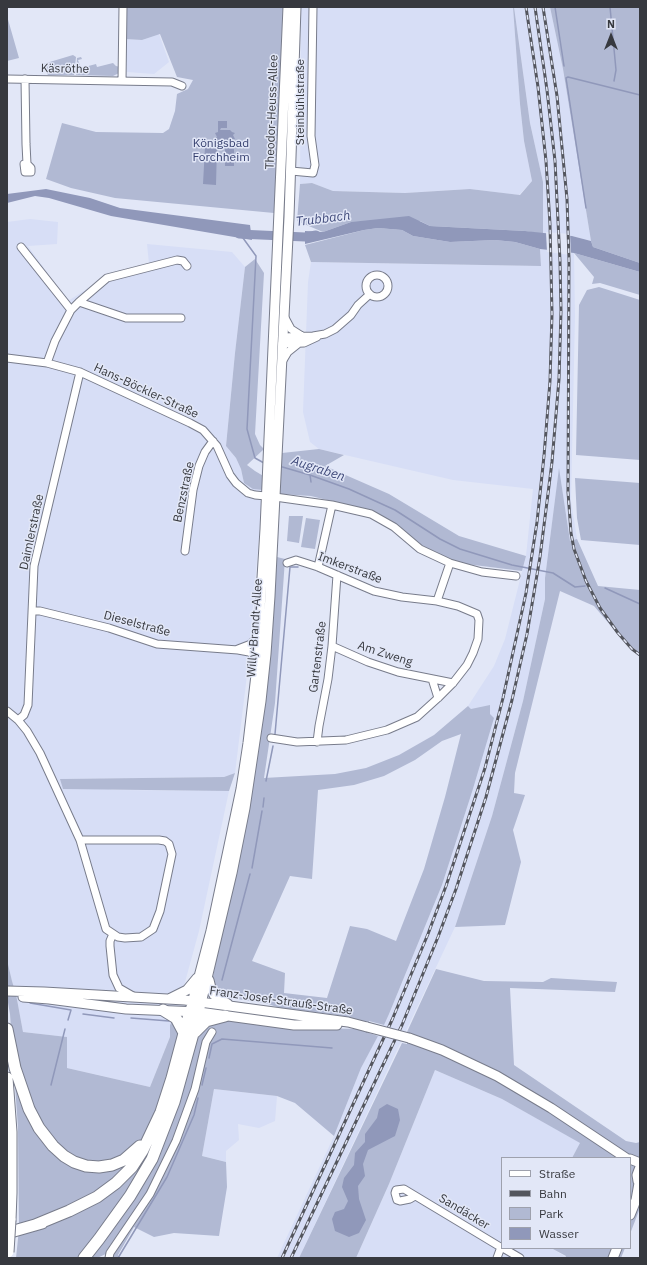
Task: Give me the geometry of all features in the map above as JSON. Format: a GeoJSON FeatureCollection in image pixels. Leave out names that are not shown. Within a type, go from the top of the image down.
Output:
{"type":"FeatureCollection","features":[{"type":"Feature","properties":{"kind":"highway"},"geometry":{"type":"LineString","coordinates":[[84,1258],[130,1196],[152,1159],[174,1102],[196,1006]]}},
{"type":"Feature","properties":{"kind":"highway"},"geometry":{"type":"LineString","coordinates":[[163,1010],[172,1014],[189,1034]]}},
{"type":"Feature","properties":{"kind":"highway"},"geometry":{"type":"LineString","coordinates":[[35,1225],[92,1200],[116,1183],[132,1167],[143,1150],[154,1126],[189,1034],[206,1021],[225,1016]]}},
{"type":"Feature","properties":{"kind":"highway"},"geometry":{"type":"LineString","coordinates":[[7,1029],[15,1068],[29,1109],[38,1128],[53,1146],[64,1156],[74,1162],[86,1166],[112,1165],[124,1160],[134,1152],[154,1126]]}},
{"type":"Feature","properties":{"kind":"highway"},"geometry":{"type":"LineString","coordinates":[[7,1078],[11,1193],[8,1255]]}},
{"type":"Feature","properties":{"kind":"highway"},"geometry":{"type":"LineString","coordinates":[[7,1232],[74,1215],[113,1193],[124,1186],[147,1161],[162,1135]]}},
{"type":"Feature","properties":{"kind":"main road","name":"Theodor-Heuss-Allee"},"geometry":{"type":"LineString","coordinates":[[281,252],[289,217],[286,171],[288,7]]}},
{"type":"Feature","properties":{"kind":"main road","name":"Theodor-Heuss-Allee"},"geometry":{"type":"LineString","coordinates":[[281,252],[279,218],[286,171],[296,7]]}},
{"type":"Feature","properties":{"kind":"main road","name":"Willy-Brandt-Allee"},"geometry":{"type":"LineString","coordinates":[[196,1006],[209,974],[234,866],[246,802],[259,716],[266,654],[271,480],[281,364],[278,340],[284,315],[281,252]]}},
{"type":"Feature","properties":{"kind":"main road","name":"Willy-Brandt-Allee"},"geometry":{"type":"LineString","coordinates":[[273,451],[281,252]]}},
{"type":"Feature","properties":{"kind":"main road","name":"Willy-Brandt-Allee"},"geometry":{"type":"LineString","coordinates":[[196,1006],[199,975],[211,931],[241,789],[248,743],[257,660],[271,496]]}},
{"type":"Feature","properties":{"kind":"main road"},"geometry":{"type":"LineString","coordinates":[[209,974],[212,992],[222,1001],[232,1006]]}},
{"type":"Feature","properties":{"kind":"main road"},"geometry":{"type":"LineString","coordinates":[[170,998],[186,990],[199,975]]}},
{"type":"Feature","properties":{"kind":"main road","name":"Franz-Josef-Strauß-Straße"},"geometry":{"type":"LineString","coordinates":[[7,991],[170,998],[225,1016],[294,1025],[365,1026]]}},
{"type":"Feature","properties":{"kind":"main road"},"geometry":{"type":"LineString","coordinates":[[80,1003],[82,998],[92,994]]}},
{"type":"Feature","properties":{"kind":"main road","name":"Franz-Josef-Strauß-Straße"},"geometry":{"type":"LineString","coordinates":[[7,996],[126,1009],[163,1010],[196,1006],[232,1006],[348,1022],[365,1026]]}},
{"type":"Feature","properties":{"kind":"main road"},"geometry":{"type":"LineString","coordinates":[[365,1026],[409,1038],[442,1050],[497,1076],[551,1108],[624,1157]]}},
{"type":"Feature","properties":{"kind":"main road"},"geometry":{"type":"LineString","coordinates":[[631,1165],[639,1177],[638,1198],[631,1213]]}},
{"type":"Feature","properties":{"kind":"street"},"geometry":{"type":"LineString","coordinates":[[122,81],[124,7]]}},
{"type":"Feature","properties":{"kind":"street","name":"Steinbühlstraße"},"geometry":{"type":"LineString","coordinates":[[286,171],[313,173],[315,164],[311,136],[313,7]]}},
{"type":"Feature","properties":{"kind":"street","name":"Käsröthe"},"geometry":{"type":"LineString","coordinates":[[7,79],[172,82],[182,86]]}},
{"type":"Feature","properties":{"kind":"street"},"geometry":{"type":"LineString","coordinates":[[26,79],[27,164]]}},
{"type":"Feature","properties":{"kind":"street"},"geometry":{"type":"LineString","coordinates":[[22,247],[71,310]]}},
{"type":"Feature","properties":{"kind":"street"},"geometry":{"type":"LineString","coordinates":[[46,363],[54,342],[71,310],[78,302],[107,278],[177,260],[183,261],[187,266]]}},
{"type":"Feature","properties":{"kind":"street"},"geometry":{"type":"LineString","coordinates":[[281,364],[288,352],[298,344],[335,329],[348,318],[358,305],[370,294]]}},
{"type":"Feature","properties":{"kind":"street"},"geometry":{"type":"LineString","coordinates":[[78,302],[126,318],[181,318]]}},
{"type":"Feature","properties":{"kind":"street"},"geometry":{"type":"LineString","coordinates":[[284,315],[293,331],[304,336]]}},
{"type":"Feature","properties":{"kind":"street"},"geometry":{"type":"LineString","coordinates":[[278,340],[320,335]]}},
{"type":"Feature","properties":{"kind":"street"},"geometry":{"type":"LineString","coordinates":[[278,340],[298,344]]}},
{"type":"Feature","properties":{"kind":"street","name":"Hans-Böckler-Straße"},"geometry":{"type":"LineString","coordinates":[[7,358],[46,363],[80,372],[203,430],[220,452],[230,475],[236,483],[248,492],[255,495],[332,505],[372,514],[394,527],[420,549],[450,563],[482,572],[516,576]]}},
{"type":"Feature","properties":{"kind":"street","name":"Daimlerstraße"},"geometry":{"type":"LineString","coordinates":[[18,720],[24,714],[28,705],[35,562],[80,372]]}},
{"type":"Feature","properties":{"kind":"street","name":"Benzstraße"},"geometry":{"type":"LineString","coordinates":[[185,551],[193,490],[199,466],[205,452],[213,441]]}},
{"type":"Feature","properties":{"kind":"street"},"geometry":{"type":"LineString","coordinates":[[318,567],[332,505]]}},
{"type":"Feature","properties":{"kind":"street","name":"Imkerstraße"},"geometry":{"type":"LineString","coordinates":[[287,563],[296,560],[318,567],[374,591],[402,597],[437,601],[458,606],[477,614],[479,620],[478,639],[466,666],[453,683]]}},
{"type":"Feature","properties":{"kind":"street"},"geometry":{"type":"LineString","coordinates":[[437,601],[450,563]]}},
{"type":"Feature","properties":{"kind":"street","name":"Gartenstraße"},"geometry":{"type":"LineString","coordinates":[[317,742],[332,646],[337,575]]}},
{"type":"Feature","properties":{"kind":"street","name":"Dieselstraße"},"geometry":{"type":"LineString","coordinates":[[32,611],[40,611],[97,625],[158,644],[249,652],[254,655],[257,660]]}},
{"type":"Feature","properties":{"kind":"street"},"geometry":{"type":"LineString","coordinates":[[238,650],[251,644],[258,635]]}},
{"type":"Feature","properties":{"kind":"street","name":"Am Zweng"},"geometry":{"type":"LineString","coordinates":[[332,646],[368,662],[398,672],[453,683]]}},
{"type":"Feature","properties":{"kind":"street"},"geometry":{"type":"LineString","coordinates":[[432,679],[438,698]]}},
{"type":"Feature","properties":{"kind":"street"},"geometry":{"type":"LineString","coordinates":[[271,738],[296,742],[346,740],[387,730],[417,717],[453,683]]}},
{"type":"Feature","properties":{"kind":"street"},"geometry":{"type":"LineString","coordinates":[[7,711],[18,720],[40,753],[80,840],[106,929],[118,937],[132,938],[147,934],[153,930],[158,920],[166,887],[172,854],[169,844],[165,841],[159,840],[80,840]]}},
{"type":"Feature","properties":{"kind":"street"},"geometry":{"type":"LineString","coordinates":[[113,934],[110,941],[113,975],[119,988],[135,996]]}},
{"type":"Feature","properties":{"kind":"street"},"geometry":{"type":"LineString","coordinates":[[109,1258],[110,1253],[150,1194],[176,1141],[195,1089],[206,1042],[212,1032]]}},
{"type":"Feature","properties":{"kind":"street","name":"Sandäcker"},"geometry":{"type":"LineString","coordinates":[[415,1196],[501,1247]]}},
{"type":"Feature","properties":{"kind":"street"},"geometry":{"type":"LineString","coordinates":[[496,1258],[501,1249]]}},
{"type":"Feature","properties":{"kind":"street","name":"Sandäcker"},"geometry":{"type":"LineString","coordinates":[[504,1249],[520,1258]]}},
{"type":"Feature","properties":{"kind":"shaded area"},"geometry":{"type":"Polygon","coordinates":[[[301,7],[513,7],[524,141],[532,181],[519,195],[470,189],[405,193],[333,191],[312,183],[300,184],[301,7]]]}},
{"type":"Feature","properties":{"kind":"shaded area"},"geometry":{"type":"Polygon","coordinates":[[[514,7],[550,7],[563,69],[591,241],[572,236],[543,234],[543,182],[530,123],[514,7]]]}},
{"type":"Feature","properties":{"kind":"shaded area"},"geometry":{"type":"Polygon","coordinates":[[[159,34],[169,62],[154,74],[127,72],[126,39],[142,40],[159,34]]]}},
{"type":"Feature","properties":{"kind":"shaded area"},"geometry":{"type":"Polygon","coordinates":[[[30,219],[58,222],[57,244],[28,246],[68,301],[107,276],[149,264],[147,244],[232,252],[245,267],[226,446],[236,458],[241,469],[244,483],[263,490],[247,675],[235,773],[224,777],[61,779],[113,790],[229,791],[199,931],[179,1004],[170,1025],[170,1037],[150,1087],[67,1068],[66,1037],[23,1032],[16,994],[7,960],[7,222],[30,219]]]}},
{"type":"Feature","properties":{"kind":"shaded area"},"geometry":{"type":"Polygon","coordinates":[[[540,249],[574,253],[575,316],[571,501],[577,539],[570,541],[559,470],[545,578],[545,599],[523,701],[492,816],[455,927],[299,1258],[277,1258],[334,1136],[361,1068],[389,1014],[442,885],[472,792],[471,709],[468,706],[494,666],[505,639],[526,556],[533,489],[453,480],[319,449],[310,442],[303,412],[308,282],[311,262],[541,266],[540,249]]]}},
{"type":"Feature","properties":{"kind":"shaded area"},"geometry":{"type":"Polygon","coordinates":[[[435,1070],[502,1099],[581,1143],[573,1157],[501,1157],[501,1249],[553,1249],[566,1257],[565,1258],[356,1258],[389,1184],[435,1070]]]}},
{"type":"Feature","properties":{"kind":"shaded area"},"geometry":{"type":"Polygon","coordinates":[[[214,1089],[277,1096],[275,1121],[259,1128],[238,1124],[239,1140],[226,1151],[226,1162],[202,1156],[214,1089]]]}},
{"type":"Feature","properties":{"kind":"green space","name":"Königsbad Forchheim"},"geometry":{"type":"Polygon","coordinates":[[[126,7],[283,7],[274,213],[115,198],[71,188],[46,179],[62,123],[96,132],[163,133],[169,129],[175,111],[177,94],[188,89],[193,80],[177,77],[160,34],[142,40],[125,39],[126,7]]]}},
{"type":"Feature","properties":{"kind":"green space"},"geometry":{"type":"Polygon","coordinates":[[[513,7],[530,123],[543,182],[543,234],[525,231],[430,226],[420,221],[351,222],[323,232],[297,221],[300,184],[312,183],[333,191],[405,193],[470,189],[520,195],[532,181],[524,141],[513,7]]]}},
{"type":"Feature","properties":{"kind":"green space"},"geometry":{"type":"Polygon","coordinates":[[[550,7],[640,7],[640,263],[593,247],[563,69],[550,7]]]}},
{"type":"Feature","properties":{"kind":"green space"},"geometry":{"type":"Polygon","coordinates":[[[7,16],[19,58],[7,61],[7,16]]]}},
{"type":"Feature","properties":{"kind":"green space"},"geometry":{"type":"Polygon","coordinates":[[[73,55],[76,57],[74,75],[48,75],[43,67],[43,64],[73,55]]]}},
{"type":"Feature","properties":{"kind":"green space"},"geometry":{"type":"Polygon","coordinates":[[[81,57],[82,59],[78,60],[81,68],[96,64],[97,67],[113,63],[120,67],[119,73],[113,76],[76,75],[77,58],[81,57]]]}},
{"type":"Feature","properties":{"kind":"green space"},"geometry":{"type":"Polygon","coordinates":[[[378,228],[402,230],[413,236],[450,242],[495,240],[515,242],[540,249],[541,266],[311,262],[305,245],[364,230],[378,228]]]}},
{"type":"Feature","properties":{"kind":"green space"},"geometry":{"type":"Polygon","coordinates":[[[574,253],[640,272],[640,295],[600,283],[592,284],[594,277],[574,253]]]}},
{"type":"Feature","properties":{"kind":"green space"},"geometry":{"type":"Polygon","coordinates":[[[255,259],[264,273],[255,434],[260,445],[264,449],[247,465],[265,477],[263,490],[253,489],[244,483],[241,469],[236,458],[226,446],[245,267],[255,259]]]}},
{"type":"Feature","properties":{"kind":"green space"},"geometry":{"type":"Polygon","coordinates":[[[599,287],[640,300],[640,460],[576,455],[579,305],[587,290],[599,287]]]}},
{"type":"Feature","properties":{"kind":"green space"},"geometry":{"type":"Polygon","coordinates":[[[319,449],[344,455],[325,466],[389,494],[459,536],[526,556],[522,571],[450,562],[415,541],[371,511],[311,496],[280,494],[282,453],[319,449]]]}},
{"type":"Feature","properties":{"kind":"green space"},"geometry":{"type":"Polygon","coordinates":[[[559,468],[570,541],[577,539],[598,586],[640,590],[640,656],[622,639],[594,606],[560,591],[515,773],[514,793],[525,795],[513,830],[521,862],[505,925],[455,927],[492,816],[523,701],[545,599],[545,578],[559,468]]]}},
{"type":"Feature","properties":{"kind":"green space"},"geometry":{"type":"Polygon","coordinates":[[[575,478],[640,483],[640,545],[581,540],[577,518],[575,478]]]}},
{"type":"Feature","properties":{"kind":"green space"},"geometry":{"type":"Polygon","coordinates":[[[289,516],[303,516],[299,543],[287,541],[289,516]]]}},
{"type":"Feature","properties":{"kind":"green space"},"geometry":{"type":"Polygon","coordinates":[[[306,518],[320,520],[315,549],[301,547],[306,518]]]}},
{"type":"Feature","properties":{"kind":"green space"},"geometry":{"type":"Polygon","coordinates":[[[277,557],[285,559],[275,703],[264,778],[335,774],[366,768],[399,755],[434,735],[468,706],[471,709],[490,705],[490,714],[494,718],[442,885],[384,1025],[369,1021],[368,1024],[336,1015],[280,1008],[265,1003],[223,997],[219,995],[212,982],[265,702],[271,649],[277,557]],[[461,734],[442,741],[415,760],[384,776],[354,785],[318,790],[312,879],[290,876],[252,961],[285,973],[284,993],[327,998],[350,926],[367,929],[396,941],[424,869],[445,797],[461,734]]]}},
{"type":"Feature","properties":{"kind":"green space"},"geometry":{"type":"Polygon","coordinates":[[[235,773],[229,791],[63,789],[60,779],[224,777],[235,773]]]}},
{"type":"Feature","properties":{"kind":"green space"},"geometry":{"type":"Polygon","coordinates":[[[7,960],[16,994],[23,1032],[67,1037],[67,1068],[150,1087],[170,1037],[170,1025],[173,1019],[220,1018],[298,1028],[367,1029],[366,1032],[378,1036],[361,1068],[334,1136],[295,1103],[277,1096],[214,1089],[202,1156],[226,1162],[227,1187],[219,1236],[174,1233],[154,1237],[134,1227],[118,1255],[118,1258],[111,1258],[108,1253],[97,1258],[16,1258],[19,1229],[18,1128],[10,1014],[7,997],[7,960]]]}},
{"type":"Feature","properties":{"kind":"green space"},"geometry":{"type":"Polygon","coordinates":[[[436,969],[484,981],[543,982],[551,978],[617,982],[615,992],[510,988],[514,1065],[626,1141],[636,1143],[640,1142],[640,1208],[631,1231],[631,1157],[573,1157],[580,1143],[502,1099],[435,1070],[389,1184],[356,1258],[299,1258],[402,1043],[407,1044],[410,1033],[407,1032],[436,969]]]}},
{"type":"Feature","properties":{"kind":"green space"},"geometry":{"type":"Polygon","coordinates":[[[553,1249],[625,1249],[621,1258],[565,1258],[566,1256],[553,1249]]]}},
{"type":"Feature","properties":{"kind":"water"},"geometry":{"type":"Polygon","coordinates":[[[218,121],[227,121],[227,128],[221,128],[220,130],[230,130],[235,133],[233,135],[235,139],[231,139],[230,141],[216,141],[215,138],[217,137],[215,133],[218,132],[218,121]]]}},
{"type":"Feature","properties":{"kind":"water"},"geometry":{"type":"Polygon","coordinates":[[[205,147],[217,147],[216,185],[203,184],[205,147]]]}},
{"type":"Feature","properties":{"kind":"water"},"geometry":{"type":"Polygon","coordinates":[[[225,148],[234,148],[234,166],[225,166],[225,148]]]}},
{"type":"Feature","properties":{"kind":"water"},"geometry":{"type":"Polygon","coordinates":[[[46,189],[90,198],[120,208],[250,225],[252,240],[111,216],[49,198],[35,196],[7,203],[7,194],[46,189]]]}},
{"type":"Feature","properties":{"kind":"water"},"geometry":{"type":"Polygon","coordinates":[[[409,216],[430,226],[525,231],[572,236],[591,241],[593,247],[640,263],[640,272],[574,253],[540,249],[515,242],[495,240],[450,242],[413,236],[402,230],[378,228],[364,230],[305,244],[305,231],[323,232],[351,222],[409,216]]]}},
{"type":"Feature","properties":{"kind":"water"},"geometry":{"type":"Polygon","coordinates":[[[387,1104],[398,1109],[400,1120],[395,1136],[368,1150],[363,1164],[365,1176],[358,1186],[359,1199],[366,1220],[359,1233],[349,1237],[335,1231],[332,1219],[335,1212],[344,1209],[348,1201],[342,1187],[344,1178],[354,1165],[355,1153],[365,1142],[365,1134],[377,1118],[379,1109],[387,1104]]]}},
{"type":"Feature","properties":{"kind":"pier"},"geometry":{"type":"Polygon","coordinates":[[[546,232],[570,234],[571,255],[547,252],[546,232]]]}},
{"type":"Feature","properties":{"kind":"waterway"},"geometry":{"type":"LineString","coordinates":[[555,7],[564,66]]}},
{"type":"Feature","properties":{"kind":"waterway"},"geometry":{"type":"LineString","coordinates":[[610,7],[616,70],[614,81]]}},
{"type":"Feature","properties":{"kind":"waterway"},"geometry":{"type":"LineString","coordinates":[[586,208],[566,78],[568,77],[640,95]]}},
{"type":"Feature","properties":{"kind":"waterway","name":"Trubbach"},"geometry":{"type":"LineString","coordinates":[[239,234],[305,237],[316,235]]}},
{"type":"Feature","properties":{"kind":"waterway","name":"Augraben"},"geometry":{"type":"LineString","coordinates":[[243,238],[256,256],[247,429],[255,458],[264,463]]}},
{"type":"Feature","properties":{"kind":"waterway","name":"Augraben"},"geometry":{"type":"LineString","coordinates":[[279,466],[349,489],[395,510],[440,539],[460,549],[512,565],[553,573],[575,587],[585,586]]}},
{"type":"Feature","properties":{"kind":"waterway","name":"Augraben"},"geometry":{"type":"LineString","coordinates":[[310,475],[311,482]]}},
{"type":"Feature","properties":{"kind":"waterway"},"geometry":{"type":"LineString","coordinates":[[275,734],[290,567],[298,567]]}},
{"type":"Feature","properties":{"kind":"waterway","name":"Augraben"},"geometry":{"type":"LineString","coordinates":[[605,588],[640,604]]}},
{"type":"Feature","properties":{"kind":"waterway"},"geometry":{"type":"LineString","coordinates":[[266,781],[273,746]]}},
{"type":"Feature","properties":{"kind":"waterway"},"geometry":{"type":"LineString","coordinates":[[263,807],[264,798]]}},
{"type":"Feature","properties":{"kind":"waterway"},"geometry":{"type":"LineString","coordinates":[[252,868],[262,811]]}},
{"type":"Feature","properties":{"kind":"waterway"},"geometry":{"type":"LineString","coordinates":[[222,980],[250,874]]}},
{"type":"Feature","properties":{"kind":"waterway"},"geometry":{"type":"LineString","coordinates":[[30,1003],[71,1010],[68,1020]]}},
{"type":"Feature","properties":{"kind":"waterway"},"geometry":{"type":"LineString","coordinates":[[83,1014],[114,1018]]}},
{"type":"Feature","properties":{"kind":"waterway"},"geometry":{"type":"LineString","coordinates":[[131,1018],[169,1021]]}},
{"type":"Feature","properties":{"kind":"waterway"},"geometry":{"type":"LineString","coordinates":[[51,1085],[65,1029]]}},
{"type":"Feature","properties":{"kind":"waterway"},"geometry":{"type":"LineString","coordinates":[[209,1058],[212,1044],[222,1039],[332,1048]]}},
{"type":"Feature","properties":{"kind":"waterway"},"geometry":{"type":"LineString","coordinates":[[202,1085],[206,1068]]}},
{"type":"Feature","properties":{"kind":"waterway"},"geometry":{"type":"LineString","coordinates":[[118,1258],[167,1177],[194,1115],[198,1098]]}},
{"type":"Feature","properties":{"kind":"railway"},"geometry":{"type":"LineString","coordinates":[[282,1258],[392,1020],[428,934],[446,886],[485,768],[503,698],[526,593],[537,522],[544,456],[550,381],[552,314],[550,224],[546,161],[538,87],[526,7]]}},
{"type":"Feature","properties":{"kind":"railway"},"geometry":{"type":"LineString","coordinates":[[291,1258],[402,1025],[438,937],[456,889],[486,797],[512,700],[527,634],[540,557],[552,462],[559,379],[561,311],[555,161],[547,90],[535,7]]}},
{"type":"Feature","properties":{"kind":"railway"},"geometry":{"type":"LineString","coordinates":[[543,7],[557,96],[567,199],[569,260],[568,492],[571,533],[574,549],[586,581],[600,608],[618,633],[632,649],[640,655]]}}]}
